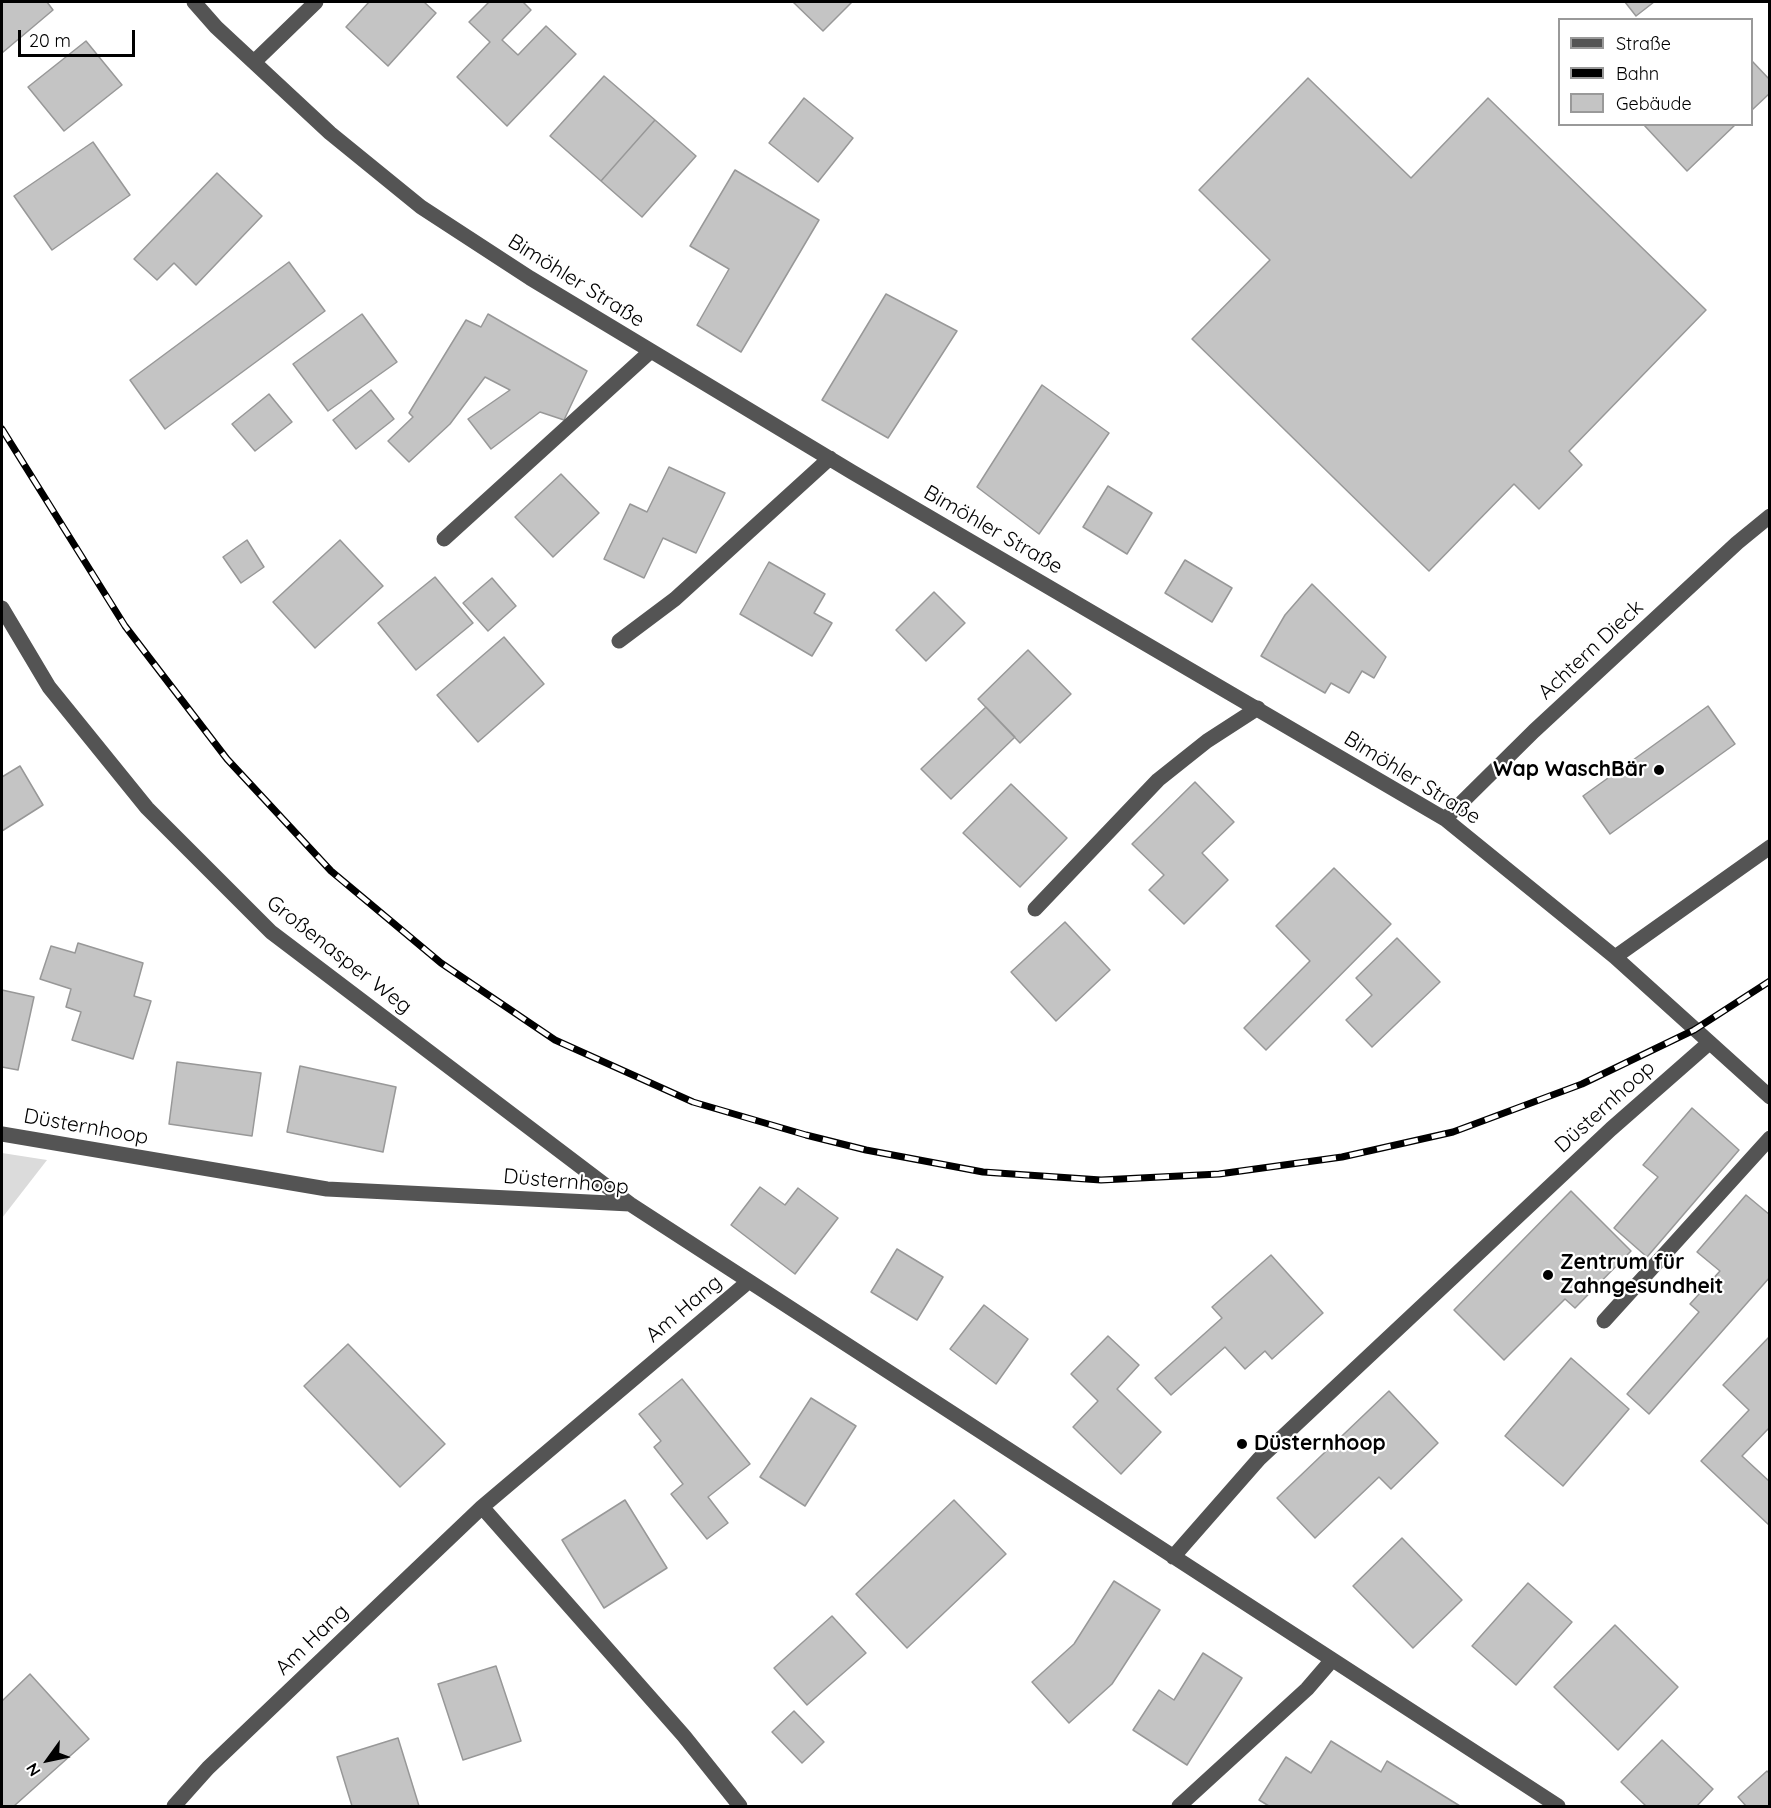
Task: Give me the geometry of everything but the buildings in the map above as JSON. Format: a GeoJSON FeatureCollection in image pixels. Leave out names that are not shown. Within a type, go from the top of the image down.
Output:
{"type":"FeatureCollection","features":[{"type":"Feature","properties":{"kind":"street","name":"Bimöhler Straße"},"geometry":{"type":"LineString","coordinates":[[194,2],[216,27],[330,133],[421,207],[530,278],[830,458],[1445,819],[1615,957],[1770,1098]]}},
{"type":"Feature","properties":{"kind":"street"},"geometry":{"type":"LineString","coordinates":[[254,62],[316,2]]}},
{"type":"Feature","properties":{"kind":"street"},"geometry":{"type":"LineString","coordinates":[[444,539],[651,351]]}},
{"type":"Feature","properties":{"kind":"street"},"geometry":{"type":"LineString","coordinates":[[620,641],[675,600],[830,458]]}},
{"type":"Feature","properties":{"kind":"street","name":"Achtern Dieck"},"geometry":{"type":"LineString","coordinates":[[1445,819],[1534,731],[1770,516]]}},
{"type":"Feature","properties":{"kind":"street","name":"Großenasper Weg"},"geometry":{"type":"LineString","coordinates":[[2,608],[49,687],[147,808],[271,932],[630,1204]]}},
{"type":"Feature","properties":{"kind":"street"},"geometry":{"type":"LineString","coordinates":[[1035,909],[1158,780],[1207,741],[1258,708]]}},
{"type":"Feature","properties":{"kind":"street"},"geometry":{"type":"LineString","coordinates":[[1615,957],[1770,847]]}},
{"type":"Feature","properties":{"kind":"street","name":"Düsternhoop"},"geometry":{"type":"LineString","coordinates":[[1173,1557],[1259,1459],[1611,1129],[1709,1043]]}},
{"type":"Feature","properties":{"kind":"street","name":"Düsternhoop"},"geometry":{"type":"LineString","coordinates":[[2,1134],[327,1189],[630,1204],[1558,1806]]}},
{"type":"Feature","properties":{"kind":"street"},"geometry":{"type":"LineString","coordinates":[[1604,1321],[1770,1138]]}},
{"type":"Feature","properties":{"kind":"street","name":"Am Hang"},"geometry":{"type":"LineString","coordinates":[[174,1806],[208,1768],[482,1507],[748,1282]]}},
{"type":"Feature","properties":{"kind":"street"},"geometry":{"type":"LineString","coordinates":[[482,1507],[684,1736],[740,1806]]}},
{"type":"Feature","properties":{"kind":"street"},"geometry":{"type":"LineString","coordinates":[[1179,1806],[1307,1689],[1332,1660]]}},
{"type":"Feature","properties":{"kind":"shaded area"},"geometry":{"type":"Polygon","coordinates":[[[2,1153],[47,1160],[2,1218],[2,1153]]]}},
{"type":"Feature","properties":{"kind":"railway"},"geometry":{"type":"LineString","coordinates":[[2,429],[125,626],[227,759],[331,871],[441,963],[555,1040],[693,1102],[866,1150],[983,1172],[1101,1180],[1219,1174],[1342,1157],[1453,1132],[1582,1084],[1694,1030],[1770,981]]}},
{"type":"Feature","properties":{"kind":"place","name":"Wap WaschBär"},"geometry":{"type":"Point","coordinates":[1659,770]}},
{"type":"Feature","properties":{"kind":"place","name":"Zentrum für Zahngesundheit"},"geometry":{"type":"Point","coordinates":[1548,1275]}},
{"type":"Feature","properties":{"kind":"place","name":"Düsternhoop"},"geometry":{"type":"Point","coordinates":[1242,1444]}}]}
